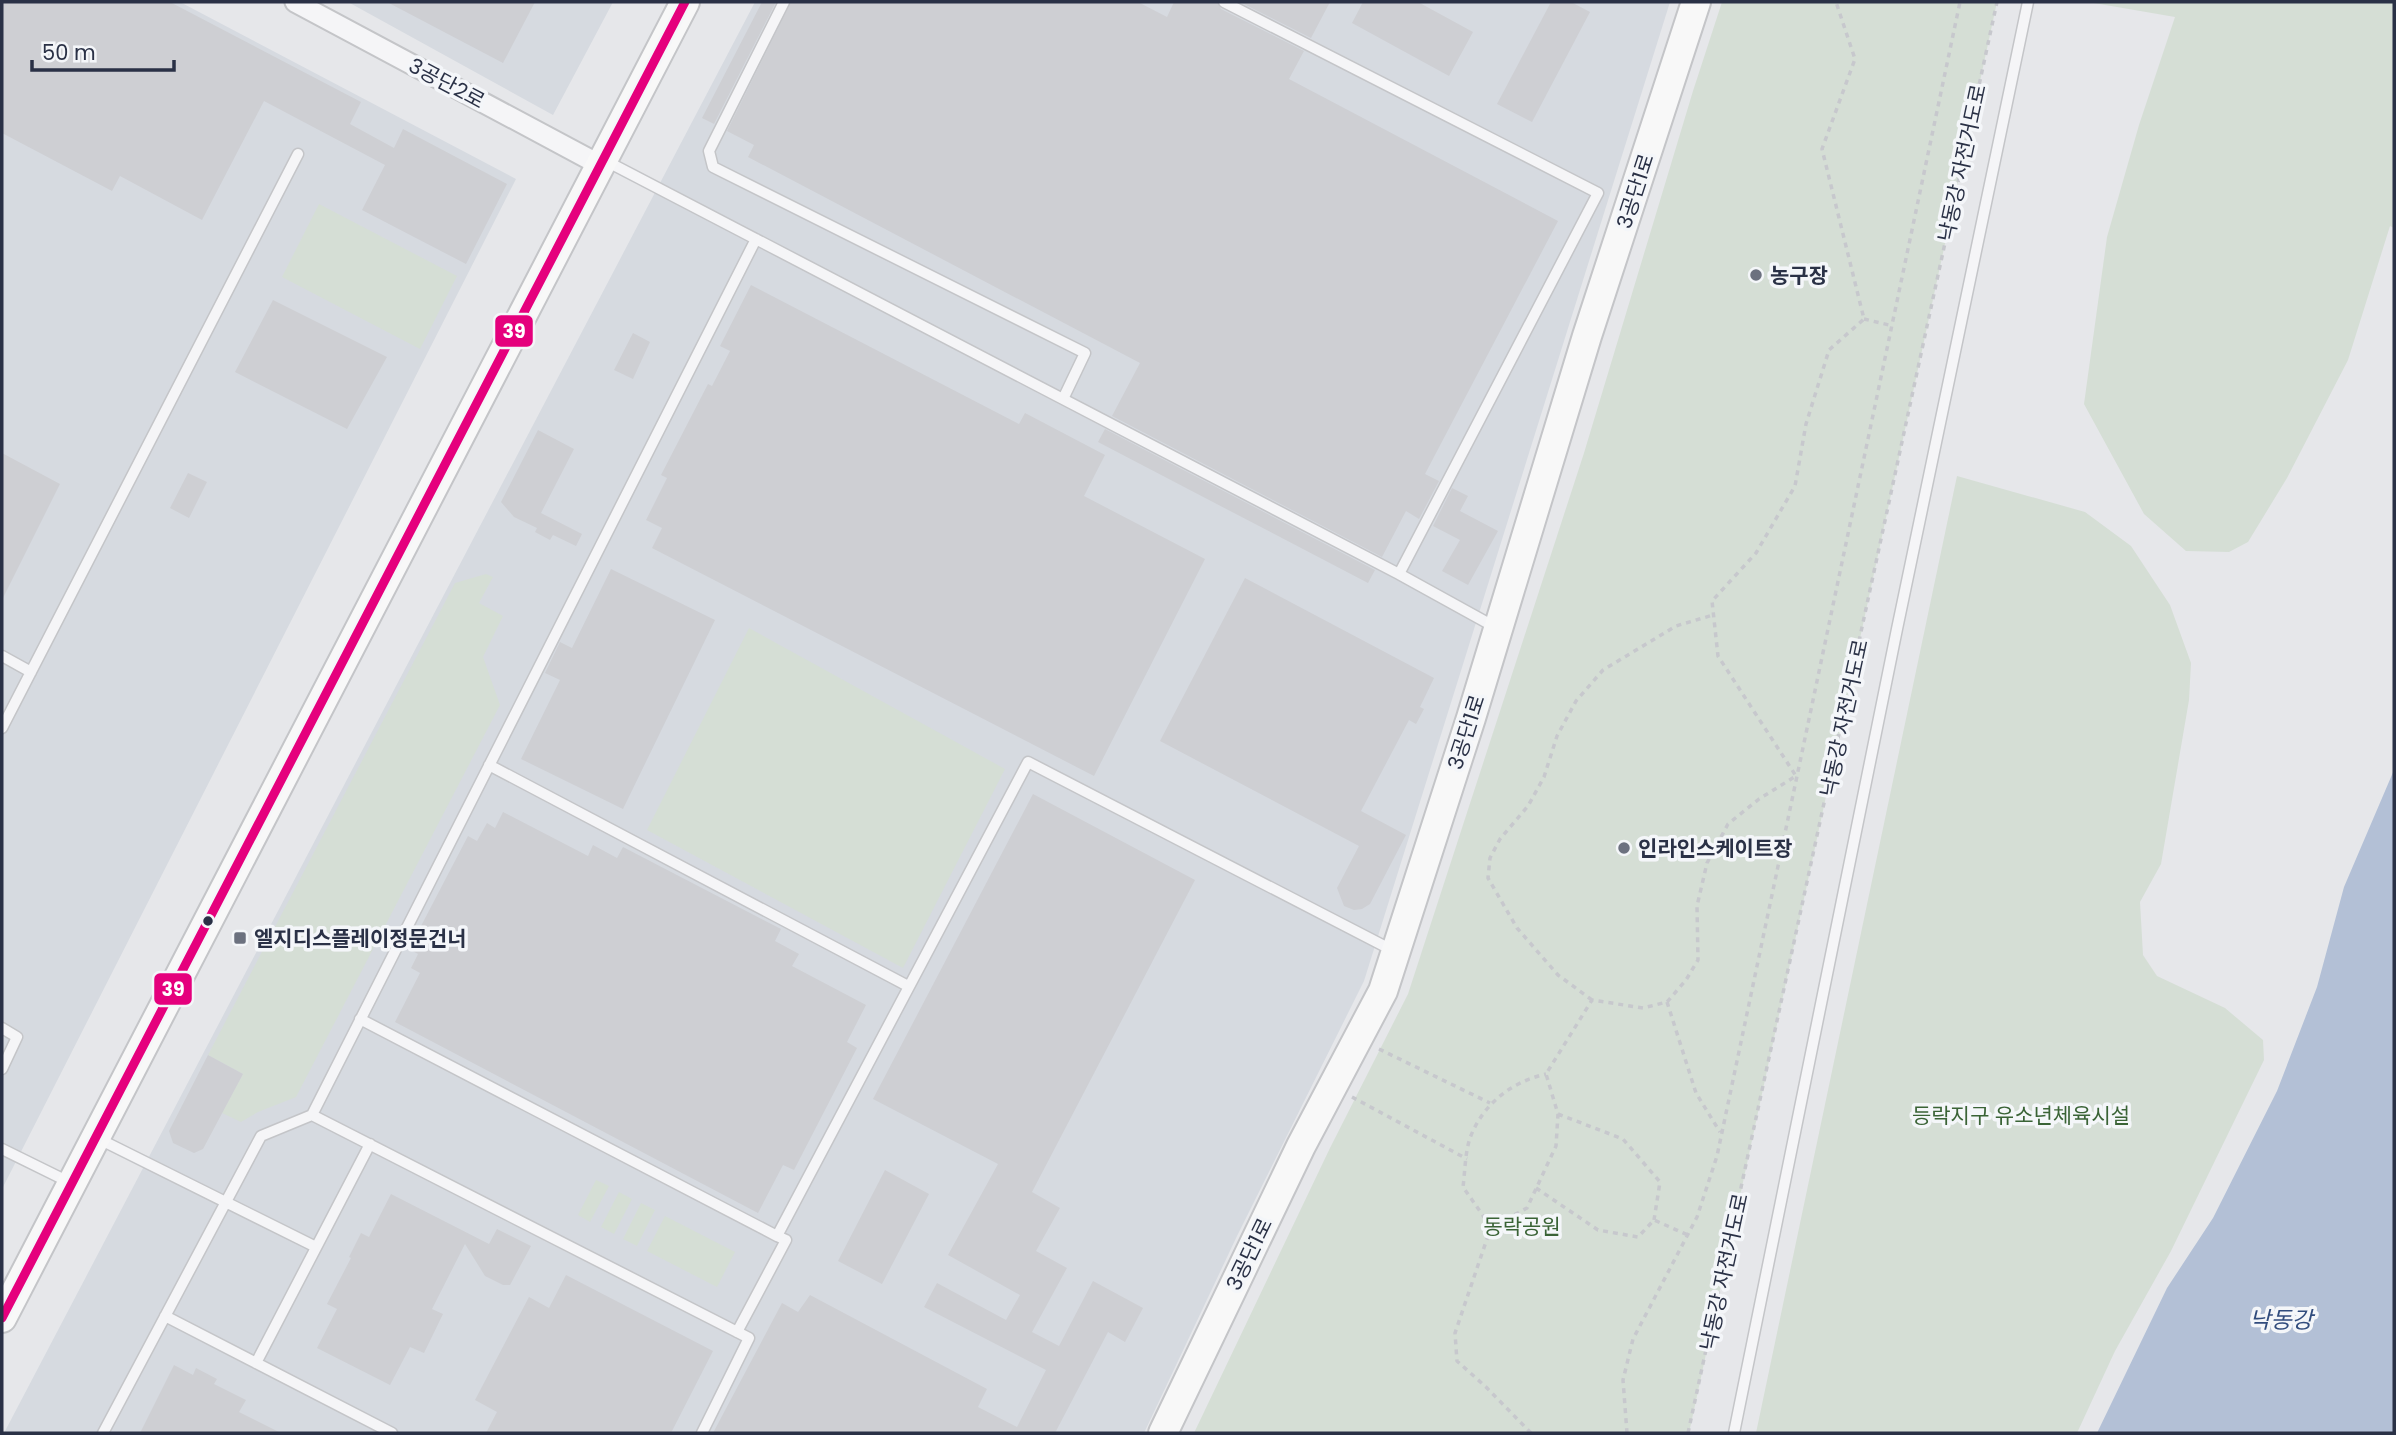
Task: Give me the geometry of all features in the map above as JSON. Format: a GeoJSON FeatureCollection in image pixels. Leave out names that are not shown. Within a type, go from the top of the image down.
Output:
{"type":"FeatureCollection","features":[{"type":"Feature","properties":{"kind":"street","name":"3공단2로"},"geometry":{"type":"LineString","coordinates":[[295,2],[601,162]]}},
{"type":"Feature","properties":{"kind":"street"},"geometry":{"type":"LineString","coordinates":[[2,1318],[685,2]]}},
{"type":"Feature","properties":{"kind":"street","name":"3공단1로"},"geometry":{"type":"LineString","coordinates":[[1163,1433],[1301,1146],[1383,991],[1499,629],[1587,336],[1696,2]]}},
{"type":"Feature","properties":{"kind":"lane"},"geometry":{"type":"LineString","coordinates":[[784,2],[709,151],[713,167],[1085,353],[1063,399]]}},
{"type":"Feature","properties":{"kind":"lane"},"geometry":{"type":"LineString","coordinates":[[1224,2],[1598,194],[1399,574]]}},
{"type":"Feature","properties":{"kind":"lane"},"geometry":{"type":"LineString","coordinates":[[1734,1433],[2028,2]]}},
{"type":"Feature","properties":{"kind":"lane"},"geometry":{"type":"LineString","coordinates":[[2,728],[298,154]]}},
{"type":"Feature","properties":{"kind":"lane"},"geometry":{"type":"LineString","coordinates":[[601,162],[757,239],[1399,574],[1499,629]]}},
{"type":"Feature","properties":{"kind":"lane"},"geometry":{"type":"LineString","coordinates":[[103,1433],[261,1136],[312,1115],[757,239]]}},
{"type":"Feature","properties":{"kind":"lane"},"geometry":{"type":"LineString","coordinates":[[2,656],[31,672]]}},
{"type":"Feature","properties":{"kind":"lane"},"geometry":{"type":"LineString","coordinates":[[777,1236],[1028,762],[1396,952]]}},
{"type":"Feature","properties":{"kind":"lane"},"geometry":{"type":"LineString","coordinates":[[489,765],[908,986]]}},
{"type":"Feature","properties":{"kind":"lane"},"geometry":{"type":"LineString","coordinates":[[360,1019],[786,1240],[737,1332]]}},
{"type":"Feature","properties":{"kind":"lane"},"geometry":{"type":"LineString","coordinates":[[2,1028],[17,1037],[2,1069]]}},
{"type":"Feature","properties":{"kind":"lane"},"geometry":{"type":"LineString","coordinates":[[312,1115],[749,1338],[702,1433]]}},
{"type":"Feature","properties":{"kind":"lane"},"geometry":{"type":"LineString","coordinates":[[95,1138],[316,1247]]}},
{"type":"Feature","properties":{"kind":"lane"},"geometry":{"type":"LineString","coordinates":[[256,1363],[370,1144]]}},
{"type":"Feature","properties":{"kind":"lane"},"geometry":{"type":"LineString","coordinates":[[2,1149],[71,1184]]}},
{"type":"Feature","properties":{"kind":"lane"},"geometry":{"type":"LineString","coordinates":[[165,1316],[392,1433]]}},
{"type":"Feature","properties":{"kind":"path"},"geometry":{"type":"LineString","coordinates":[[1836,2],[1855,59],[1822,149],[1864,319]]}},
{"type":"Feature","properties":{"kind":"path"},"geometry":{"type":"LineString","coordinates":[[1627,1433],[1623,1380],[1633,1339],[1697,1217],[1721,1133],[1960,2]]}},
{"type":"Feature","properties":{"kind":"path","name":"낙동강 자전거도로"},"geometry":{"type":"LineString","coordinates":[[1688,1433],[1997,2]]}},
{"type":"Feature","properties":{"kind":"path"},"geometry":{"type":"LineString","coordinates":[[1864,319],[1890,326]]}},
{"type":"Feature","properties":{"kind":"path"},"geometry":{"type":"LineString","coordinates":[[1796,776],[1718,656],[1712,601],[1756,553],[1795,486],[1806,424],[1829,350],[1864,319]]}},
{"type":"Feature","properties":{"kind":"path"},"geometry":{"type":"LineString","coordinates":[[1713,615],[1676,626],[1603,670],[1576,701],[1557,736],[1544,777],[1528,806],[1500,839],[1490,859],[1488,878],[1517,928],[1558,975],[1592,1000],[1643,1008],[1667,1002],[1686,980],[1698,960],[1697,905],[1707,863],[1728,824],[1759,799],[1796,776]]}},
{"type":"Feature","properties":{"kind":"path"},"geometry":{"type":"LineString","coordinates":[[1491,1227],[1463,1187],[1470,1139],[1490,1103],[1525,1078],[1546,1074],[1592,1000]]}},
{"type":"Feature","properties":{"kind":"path"},"geometry":{"type":"LineString","coordinates":[[1667,1002],[1696,1093],[1721,1133]]}},
{"type":"Feature","properties":{"kind":"path"},"geometry":{"type":"LineString","coordinates":[[1358,1039],[1490,1103]]}},
{"type":"Feature","properties":{"kind":"path"},"geometry":{"type":"LineString","coordinates":[[1531,1433],[1457,1361],[1455,1333],[1491,1227],[1527,1208],[1556,1146],[1558,1114],[1546,1074]]}},
{"type":"Feature","properties":{"kind":"path"},"geometry":{"type":"LineString","coordinates":[[1332,1087],[1467,1159]]}},
{"type":"Feature","properties":{"kind":"path"},"geometry":{"type":"LineString","coordinates":[[1536,1188],[1598,1230],[1639,1237],[1654,1220],[1660,1182],[1623,1139],[1558,1114]]}},
{"type":"Feature","properties":{"kind":"path"},"geometry":{"type":"LineString","coordinates":[[1654,1220],[1688,1235]]}},
{"type":"Feature","properties":{"kind":"shaded area"},"geometry":{"type":"Polygon","coordinates":[[[2,2],[180,2],[516,179],[2,1189],[2,2]]]}},
{"type":"Feature","properties":{"kind":"shaded area"},"geometry":{"type":"Polygon","coordinates":[[[348,2],[613,2],[553,115],[348,2]]]}},
{"type":"Feature","properties":{"kind":"shaded area"},"geometry":{"type":"Polygon","coordinates":[[[755,2],[1670,2],[1364,981],[1237,1236],[1144,1433],[4,1433],[755,2]]]}},
{"type":"Feature","properties":{"kind":"green space","name":"동락공원"},"geometry":{"type":"Polygon","coordinates":[[[1722,2],[1997,2],[1689,1433],[1194,1433],[1330,1148],[1408,994],[1584,453],[1722,2]]]}},
{"type":"Feature","properties":{"kind":"green space"},"geometry":{"type":"Polygon","coordinates":[[[2088,2],[2394,2],[2394,228],[2390,226],[2348,360],[2287,478],[2248,542],[2229,552],[2186,551],[2144,514],[2084,404],[2107,237],[2139,125],[2175,17],[2088,2]]]}},
{"type":"Feature","properties":{"kind":"green space"},"geometry":{"type":"Polygon","coordinates":[[[319,204],[457,276],[420,349],[282,277],[319,204]]]}},
{"type":"Feature","properties":{"kind":"green space","name":"등락지구 유소년체육시설"},"geometry":{"type":"Polygon","coordinates":[[[1957,476],[2085,512],[2131,546],[2170,605],[2191,663],[2189,700],[2161,864],[2140,902],[2143,955],[2157,976],[2225,1008],[2263,1040],[2264,1060],[2171,1251],[2115,1351],[2077,1433],[1756,1433],[1957,476]]]}},
{"type":"Feature","properties":{"kind":"green space"},"geometry":{"type":"Polygon","coordinates":[[[486,574],[493,577],[479,603],[503,616],[483,657],[500,705],[296,1097],[241,1122],[222,1113],[243,1074],[208,1055],[455,583],[486,574]]]}},
{"type":"Feature","properties":{"kind":"green space"},"geometry":{"type":"Polygon","coordinates":[[[749,628],[1005,769],[903,968],[647,830],[749,628]]]}},
{"type":"Feature","properties":{"kind":"green space"},"geometry":{"type":"Polygon","coordinates":[[[596,1180],[609,1186],[590,1222],[578,1215],[596,1180]]]}},
{"type":"Feature","properties":{"kind":"green space"},"geometry":{"type":"Polygon","coordinates":[[[619,1192],[632,1199],[614,1234],[601,1227],[619,1192]]]}},
{"type":"Feature","properties":{"kind":"green space"},"geometry":{"type":"Polygon","coordinates":[[[641,1203],[655,1210],[637,1246],[623,1239],[641,1203]]]}},
{"type":"Feature","properties":{"kind":"green space"},"geometry":{"type":"Polygon","coordinates":[[[665,1216],[735,1252],[717,1287],[647,1251],[665,1216]]]}},
{"type":"Feature","properties":{"kind":"water","name":"낙동강"},"geometry":{"type":"Polygon","coordinates":[[[2394,770],[2394,1433],[2097,1433],[2167,1288],[2213,1218],[2277,1091],[2317,987],[2344,887],[2394,770]]]}},
{"type":"Feature","properties":{"kind":"building"},"geometry":{"type":"Polygon","coordinates":[[[2,2],[170,2],[361,102],[350,124],[394,148],[403,129],[507,184],[466,264],[362,210],[385,165],[264,101],[202,220],[120,176],[112,191],[2,133],[2,2]]]}},
{"type":"Feature","properties":{"kind":"building"},"geometry":{"type":"Polygon","coordinates":[[[387,2],[535,2],[503,63],[387,2]]]}},
{"type":"Feature","properties":{"kind":"building"},"geometry":{"type":"Polygon","coordinates":[[[762,2],[776,2],[714,124],[702,118],[762,2]]]}},
{"type":"Feature","properties":{"kind":"building"},"geometry":{"type":"Polygon","coordinates":[[[791,2],[1138,2],[1167,17],[1174,2],[1217,2],[1221,9],[1304,51],[1289,79],[1558,221],[1425,474],[1439,481],[1419,519],[1406,511],[1382,557],[1112,416],[1140,363],[748,157],[754,145],[727,131],[791,2]]]}},
{"type":"Feature","properties":{"kind":"building"},"geometry":{"type":"Polygon","coordinates":[[[1240,2],[1330,2],[1311,38],[1240,2]]]}},
{"type":"Feature","properties":{"kind":"building"},"geometry":{"type":"Polygon","coordinates":[[[1363,2],[1418,2],[1473,32],[1449,76],[1352,23],[1363,2]]]}},
{"type":"Feature","properties":{"kind":"building"},"geometry":{"type":"Polygon","coordinates":[[[1551,2],[1571,2],[1590,12],[1532,122],[1497,104],[1551,2]]]}},
{"type":"Feature","properties":{"kind":"building"},"geometry":{"type":"Polygon","coordinates":[[[751,285],[1019,424],[1025,413],[1105,455],[1084,496],[1205,559],[1094,776],[652,548],[662,528],[646,520],[667,478],[661,475],[708,384],[712,386],[730,351],[720,346],[751,285]]]}},
{"type":"Feature","properties":{"kind":"building"},"geometry":{"type":"Polygon","coordinates":[[[273,300],[387,357],[347,429],[235,372],[273,300]]]}},
{"type":"Feature","properties":{"kind":"building"},"geometry":{"type":"Polygon","coordinates":[[[633,333],[650,342],[633,379],[614,370],[633,333]]]}},
{"type":"Feature","properties":{"kind":"building"},"geometry":{"type":"Polygon","coordinates":[[[1105,429],[1375,570],[1368,583],[1098,442],[1105,429]]]}},
{"type":"Feature","properties":{"kind":"building"},"geometry":{"type":"Polygon","coordinates":[[[538,430],[574,449],[541,513],[582,534],[576,546],[553,535],[550,540],[535,532],[537,528],[514,517],[501,502],[538,430]]]}},
{"type":"Feature","properties":{"kind":"building"},"geometry":{"type":"Polygon","coordinates":[[[2,453],[60,484],[2,600],[2,453]]]}},
{"type":"Feature","properties":{"kind":"building"},"geometry":{"type":"Polygon","coordinates":[[[188,473],[207,482],[189,518],[170,508],[188,473]]]}},
{"type":"Feature","properties":{"kind":"building"},"geometry":{"type":"Polygon","coordinates":[[[1452,488],[1468,496],[1460,511],[1498,531],[1468,585],[1442,571],[1460,540],[1433,526],[1452,488]]]}},
{"type":"Feature","properties":{"kind":"building"},"geometry":{"type":"Polygon","coordinates":[[[611,569],[715,620],[623,809],[521,759],[560,680],[545,673],[560,642],[572,648],[611,569]]]}},
{"type":"Feature","properties":{"kind":"building"},"geometry":{"type":"Polygon","coordinates":[[[1245,578],[1434,678],[1420,707],[1424,709],[1416,724],[1409,720],[1361,811],[1406,835],[1370,904],[1362,909],[1354,910],[1344,906],[1337,888],[1359,846],[1160,741],[1245,578]]]}},
{"type":"Feature","properties":{"kind":"building"},"geometry":{"type":"Polygon","coordinates":[[[1033,794],[1195,880],[1032,1192],[1060,1208],[1036,1251],[1067,1268],[1032,1332],[1059,1346],[1093,1281],[1143,1308],[1125,1342],[1108,1332],[1055,1433],[713,1433],[782,1303],[798,1312],[810,1295],[987,1389],[978,1407],[1017,1427],[1046,1370],[924,1307],[937,1283],[1006,1320],[1020,1295],[948,1255],[998,1164],[873,1099],[1033,794]]]}},
{"type":"Feature","properties":{"kind":"building"},"geometry":{"type":"Polygon","coordinates":[[[503,812],[588,856],[593,845],[617,858],[623,847],[781,929],[775,941],[799,954],[792,966],[866,1005],[847,1042],[857,1048],[794,1170],[783,1165],[758,1213],[395,1022],[420,973],[411,968],[418,954],[409,949],[468,836],[477,841],[487,823],[495,828],[503,812]]]}},
{"type":"Feature","properties":{"kind":"building"},"geometry":{"type":"Polygon","coordinates":[[[208,1055],[243,1074],[203,1149],[194,1153],[173,1143],[169,1131],[208,1055]]]}},
{"type":"Feature","properties":{"kind":"building"},"geometry":{"type":"Polygon","coordinates":[[[885,1170],[929,1194],[882,1284],[838,1261],[885,1170]]]}},
{"type":"Feature","properties":{"kind":"building"},"geometry":{"type":"Polygon","coordinates":[[[391,1194],[489,1244],[497,1229],[531,1246],[510,1285],[503,1285],[485,1276],[465,1244],[432,1309],[443,1314],[424,1353],[410,1347],[390,1385],[317,1348],[337,1309],[327,1304],[351,1258],[349,1257],[361,1233],[369,1237],[391,1194]]]}},
{"type":"Feature","properties":{"kind":"building"},"geometry":{"type":"Polygon","coordinates":[[[566,1275],[713,1351],[671,1433],[486,1433],[497,1412],[475,1400],[529,1297],[549,1308],[566,1275]]]}},
{"type":"Feature","properties":{"kind":"building"},"geometry":{"type":"Polygon","coordinates":[[[174,1365],[193,1375],[196,1368],[217,1379],[214,1384],[246,1400],[239,1412],[281,1433],[140,1433],[174,1365]]]}},
{"type":"Feature","properties":{"kind":"transit line","name":"39"},"geometry":{"type":"LineString","coordinates":[[2,1318],[685,2]]}},
{"type":"Feature","properties":{"kind":"place","name":"농구장"},"geometry":{"type":"Point","coordinates":[1756,275]}},
{"type":"Feature","properties":{"kind":"place","name":"인라인스케이트장"},"geometry":{"type":"Point","coordinates":[1624,848]}},
{"type":"Feature","properties":{"kind":"place","name":"엘지디스플레이정문건너"},"geometry":{"type":"Point","coordinates":[240,938]}}]}
